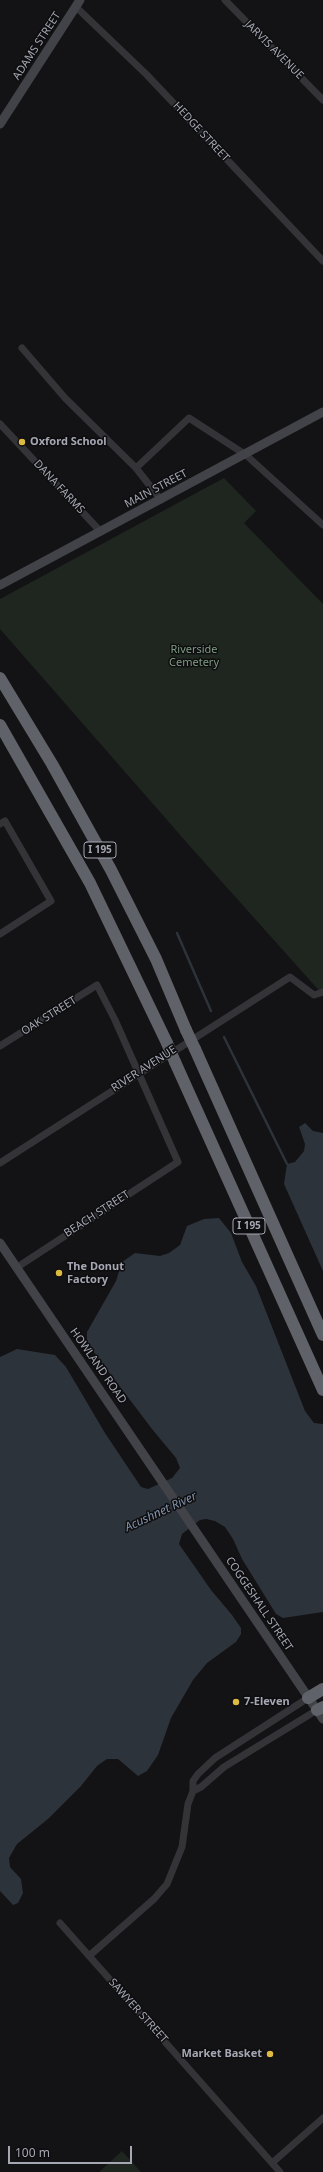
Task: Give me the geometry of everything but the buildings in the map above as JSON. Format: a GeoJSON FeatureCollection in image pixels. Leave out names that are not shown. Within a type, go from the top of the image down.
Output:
{"type":"FeatureCollection","features":[{"type":"Feature","properties":{"kind":"highway","name":"I 195"},"geometry":{"type":"LineString","coordinates":[[0,678],[48,758],[111,870],[156,959],[186,1030],[323,1335]]}},
{"type":"Feature","properties":{"kind":"highway","name":"I 195"},"geometry":{"type":"LineString","coordinates":[[0,725],[39,791],[97,898],[167,1043],[323,1390]]}},
{"type":"Feature","properties":{"kind":"highway"},"geometry":{"type":"LineString","coordinates":[[308,1698],[323,1689]]}},
{"type":"Feature","properties":{"kind":"main road","name":"ADAMS STREET"},"geometry":{"type":"LineString","coordinates":[[0,124],[78,4]]}},
{"type":"Feature","properties":{"kind":"main road","name":"MAIN STREET"},"geometry":{"type":"LineString","coordinates":[[0,585],[246,455],[323,412]]}},
{"type":"Feature","properties":{"kind":"main road","name":"HOWLAND ROAD"},"geometry":{"type":"LineString","coordinates":[[0,1243],[175,1502]]}},
{"type":"Feature","properties":{"kind":"main road","name":"COGGESHALL STREET"},"geometry":{"type":"LineString","coordinates":[[175,1502],[308,1698],[321,1712]]}},
{"type":"Feature","properties":{"kind":"street","name":"JARVIS AVENUE"},"geometry":{"type":"LineString","coordinates":[[225,0],[323,100]]}},
{"type":"Feature","properties":{"kind":"street","name":"HEDGE STREET"},"geometry":{"type":"LineString","coordinates":[[78,4],[323,261]]}},
{"type":"Feature","properties":{"kind":"street"},"geometry":{"type":"LineString","coordinates":[[22,348],[65,398],[136,468],[161,500]]}},
{"type":"Feature","properties":{"kind":"street"},"geometry":{"type":"LineString","coordinates":[[136,468],[189,418],[246,455],[323,525]]}},
{"type":"Feature","properties":{"kind":"street","name":"DANA FARMS"},"geometry":{"type":"LineString","coordinates":[[0,424],[101,532]]}},
{"type":"Feature","properties":{"kind":"street"},"geometry":{"type":"LineString","coordinates":[[0,934],[51,901],[2,822]]}},
{"type":"Feature","properties":{"kind":"street","name":"RIVER AVENUE"},"geometry":{"type":"LineString","coordinates":[[0,1163],[35,1142],[138,1073],[290,977],[314,995],[323,992]]}},
{"type":"Feature","properties":{"kind":"street","name":"OAK STREET"},"geometry":{"type":"LineString","coordinates":[[0,1046],[97,985],[115,1020],[138,1073]]}},
{"type":"Feature","properties":{"kind":"street","name":"BEACH STREET"},"geometry":{"type":"LineString","coordinates":[[16,1268],[178,1162],[138,1073]]}},
{"type":"Feature","properties":{"kind":"street"},"geometry":{"type":"LineString","coordinates":[[89,1956],[154,1899],[168,1884],[177,1864],[182,1847],[188,1804],[193,1791],[193,1780],[209,1763],[308,1698]]}},
{"type":"Feature","properties":{"kind":"street"},"geometry":{"type":"LineString","coordinates":[[193,1791],[201,1787],[224,1767],[321,1712]]}},
{"type":"Feature","properties":{"kind":"street","name":"SAWYER STREET"},"geometry":{"type":"LineString","coordinates":[[60,1923],[280,2172]]}},
{"type":"Feature","properties":{"kind":"street"},"geometry":{"type":"LineString","coordinates":[[272,2163],[323,2118]]}},
{"type":"Feature","properties":{"kind":"green space","name":"Riverside Cemetery"},"geometry":{"type":"Polygon","coordinates":[[[224,478],[256,511],[244,523],[323,604],[323,995],[188,844],[0,629],[0,599],[224,478]]]}},
{"type":"Feature","properties":{"kind":"green space"},"geometry":{"type":"Polygon","coordinates":[[[122,2151],[141,2172],[99,2172],[122,2151]]]}},
{"type":"Feature","properties":{"kind":"water"},"geometry":{"type":"Polygon","coordinates":[[[305,1123],[313,1131],[323,1133],[323,1271],[284,1184],[287,1164],[295,1162],[304,1151],[305,1144],[299,1127],[305,1123]]]}},
{"type":"Feature","properties":{"kind":"water","name":"Acushnet River"},"geometry":{"type":"Polygon","coordinates":[[[219,1218],[231,1233],[242,1262],[256,1286],[305,1411],[314,1423],[323,1424],[323,1612],[283,1618],[276,1614],[242,1559],[233,1539],[225,1527],[215,1521],[206,1519],[200,1520],[182,1534],[179,1544],[211,1590],[241,1628],[241,1634],[236,1642],[207,1663],[193,1680],[171,1718],[158,1755],[147,1771],[138,1776],[118,1759],[107,1759],[97,1766],[81,1786],[48,1819],[17,1844],[9,1858],[10,1867],[21,1879],[23,1893],[18,1903],[13,1905],[0,1891],[0,1357],[17,1349],[55,1355],[66,1367],[105,1433],[141,1487],[148,1489],[172,1478],[180,1468],[176,1458],[93,1351],[87,1341],[87,1332],[116,1281],[122,1262],[135,1253],[160,1256],[169,1253],[180,1245],[187,1226],[204,1219],[219,1218]]]}},
{"type":"Feature","properties":{"kind":"waterway"},"geometry":{"type":"LineString","coordinates":[[177,933],[211,1011]]}},
{"type":"Feature","properties":{"kind":"waterway"},"geometry":{"type":"LineString","coordinates":[[224,1037],[287,1164]]}},
{"type":"Feature","properties":{"kind":"place","name":"Oxford School"},"geometry":{"type":"Point","coordinates":[22,442]}},
{"type":"Feature","properties":{"kind":"place","name":"The Donut Factory"},"geometry":{"type":"Point","coordinates":[59,1273]}},
{"type":"Feature","properties":{"kind":"place","name":"7-Eleven"},"geometry":{"type":"Point","coordinates":[236,1702]}},
{"type":"Feature","properties":{"kind":"place","name":"Market Basket"},"geometry":{"type":"Point","coordinates":[270,2054]}}]}
